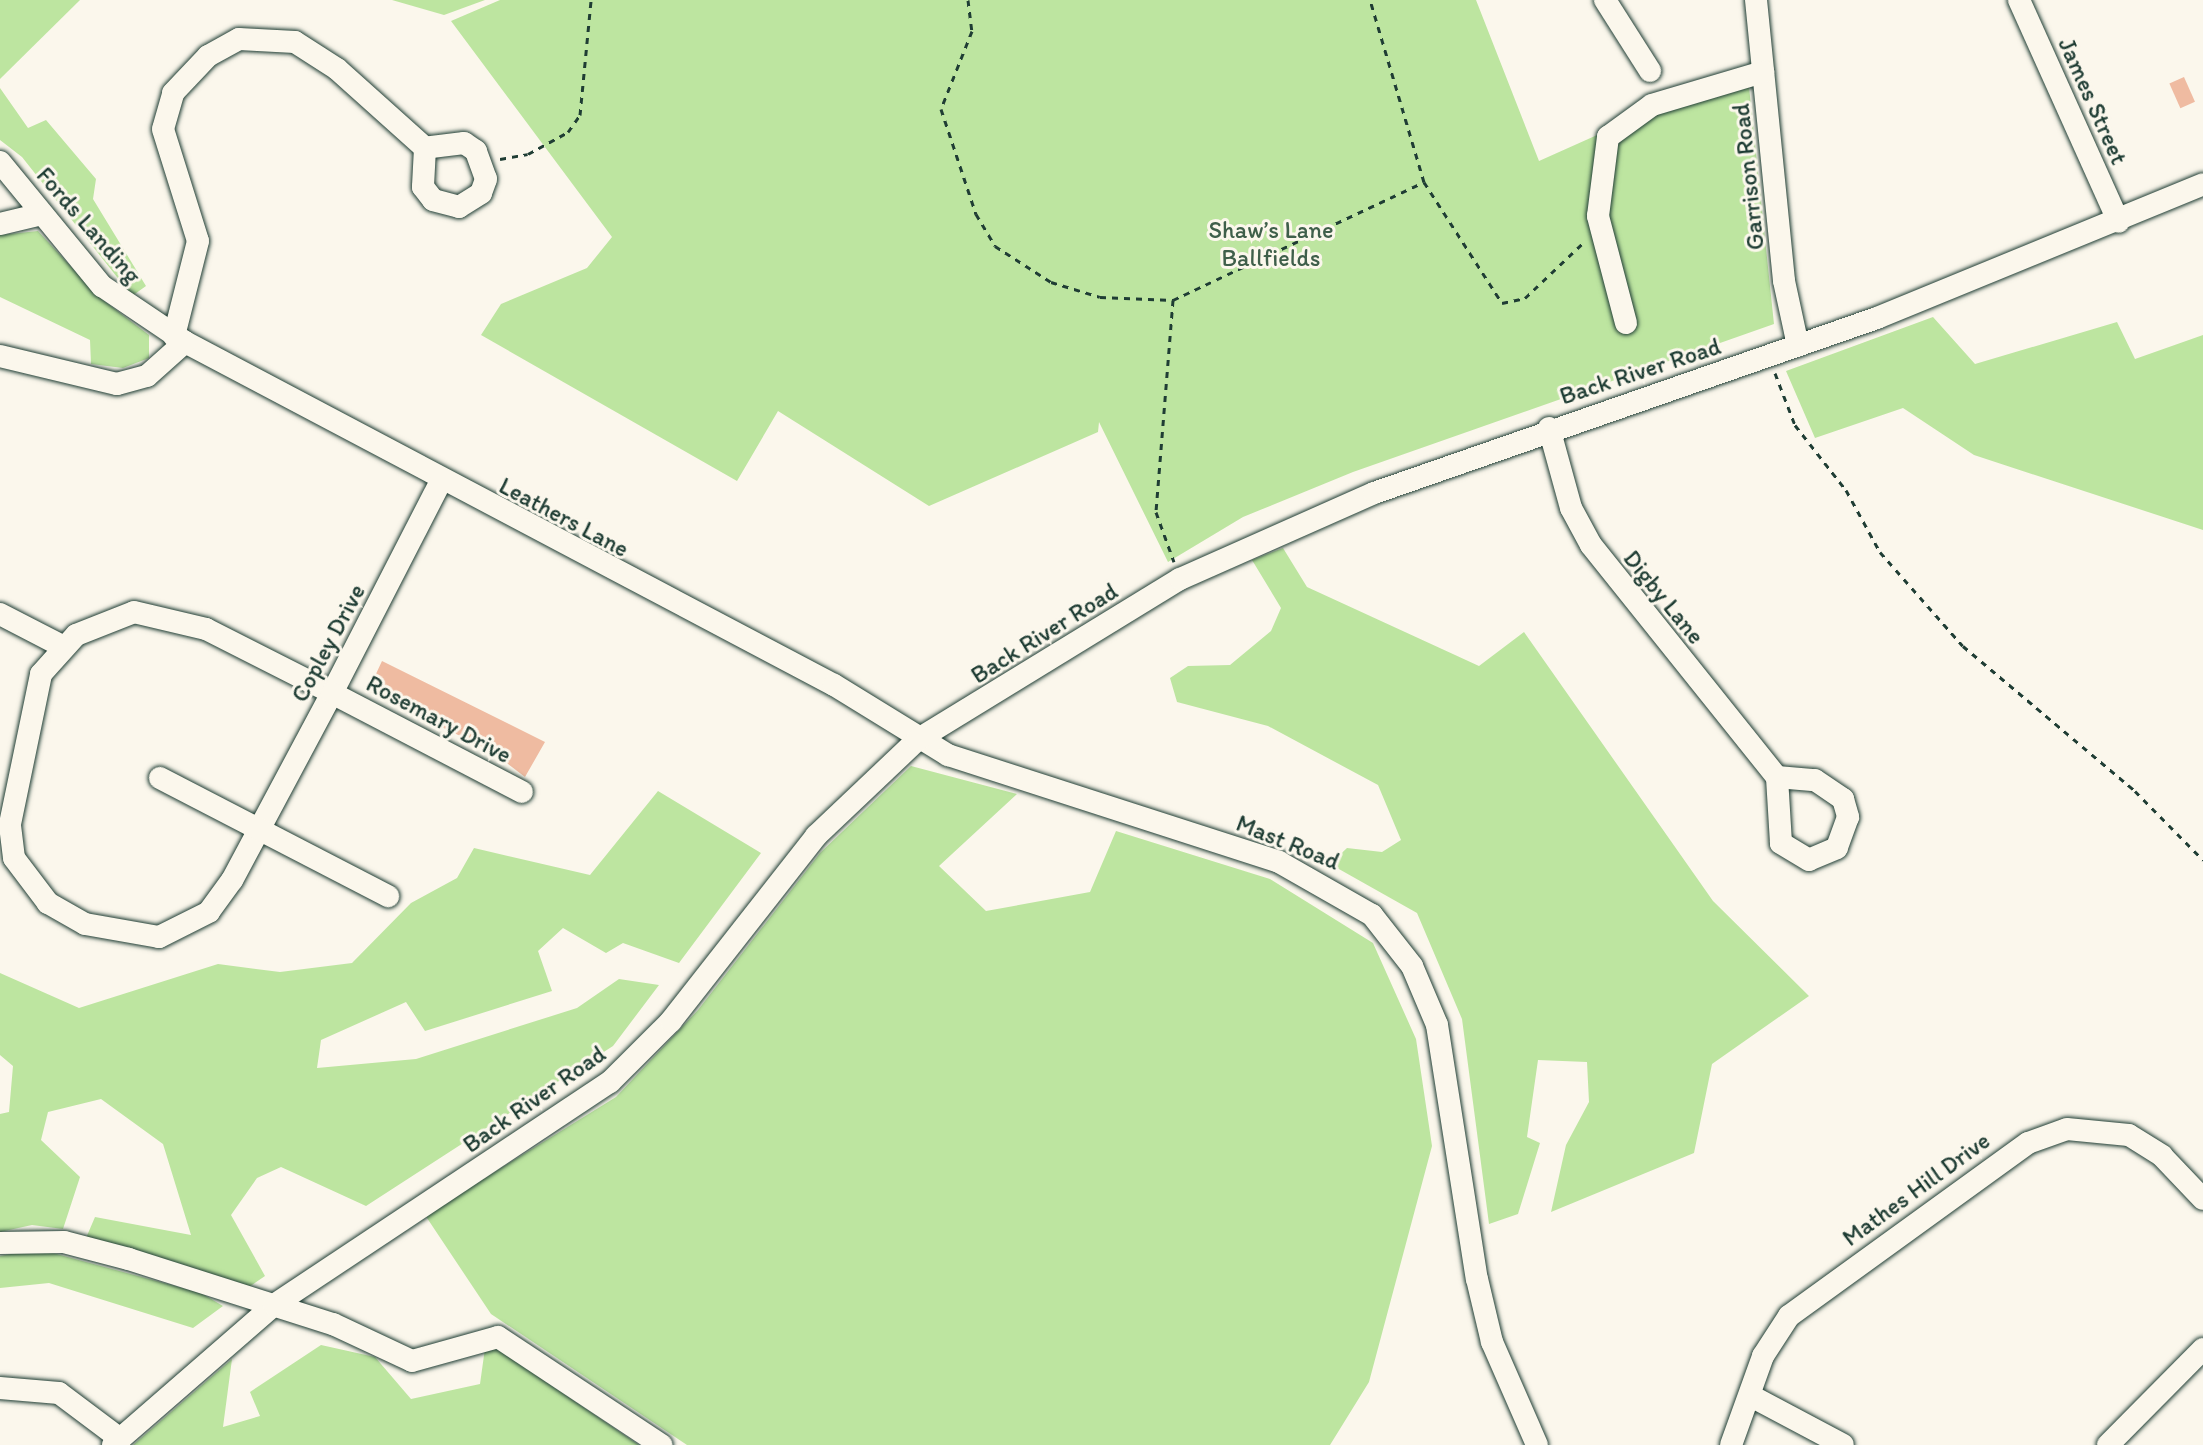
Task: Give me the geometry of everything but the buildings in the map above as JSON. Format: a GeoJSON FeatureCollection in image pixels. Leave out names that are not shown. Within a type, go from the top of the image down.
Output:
{"type":"FeatureCollection","features":[{"type":"Feature","properties":{"kind":"street"},"geometry":{"type":"LineString","coordinates":[[1605,0],[1650,71]]}},
{"type":"Feature","properties":{"kind":"street","name":"Garrison Road"},"geometry":{"type":"LineString","coordinates":[[1756,0],[1784,281],[1798,346]]}},
{"type":"Feature","properties":{"kind":"street","name":"James Street"},"geometry":{"type":"LineString","coordinates":[[2019,0],[2119,222]]}},
{"type":"Feature","properties":{"kind":"street"},"geometry":{"type":"LineString","coordinates":[[0,356],[117,384],[147,376],[180,339],[198,241],[163,129],[173,93],[208,56],[239,39],[295,42],[337,69],[425,148],[464,143],[483,162],[481,193],[446,207],[423,187],[425,148]]}},
{"type":"Feature","properties":{"kind":"street"},"geometry":{"type":"LineString","coordinates":[[1626,323],[1601,231],[1599,171],[1617,126],[1696,87],[1763,72]]}},
{"type":"Feature","properties":{"kind":"street","name":"Fords Landing"},"geometry":{"type":"LineString","coordinates":[[0,162],[102,286],[180,339]]}},
{"type":"Feature","properties":{"kind":"street","name":"Back River Road"},"geometry":{"type":"LineString","coordinates":[[116,1442],[274,1305],[610,1082],[671,1021],[816,836],[917,740],[1218,559],[1549,428],[1798,346],[2119,222],[2203,184]]}},
{"type":"Feature","properties":{"kind":"street"},"geometry":{"type":"LineString","coordinates":[[0,224],[42,214]]}},
{"type":"Feature","properties":{"kind":"street","name":"Leathers Lane"},"geometry":{"type":"LineString","coordinates":[[180,339],[441,481],[834,685],[917,740]]}},
{"type":"Feature","properties":{"kind":"street","name":"Digby Lane"},"geometry":{"type":"LineString","coordinates":[[1549,428],[1571,508],[1591,545],[1777,777]]}},
{"type":"Feature","properties":{"kind":"street","name":"Copley Drive"},"geometry":{"type":"LineString","coordinates":[[62,646],[32,698],[10,824],[14,858],[48,903],[85,924],[140,936],[178,931],[222,898],[441,481]]}},
{"type":"Feature","properties":{"kind":"street","name":"Rosemary Drive"},"geometry":{"type":"LineString","coordinates":[[62,646],[113,618],[154,613],[206,629],[522,792]]}},
{"type":"Feature","properties":{"kind":"street"},"geometry":{"type":"LineString","coordinates":[[0,614],[62,646]]}},
{"type":"Feature","properties":{"kind":"street","name":"Mast Road"},"geometry":{"type":"LineString","coordinates":[[917,740],[1279,862],[1337,889],[1388,930],[1437,1025],[1477,1279],[1492,1342],[1537,1445]]}},
{"type":"Feature","properties":{"kind":"street"},"geometry":{"type":"LineString","coordinates":[[160,778],[388,896]]}},
{"type":"Feature","properties":{"kind":"street","name":"Mathes Hill Drive"},"geometry":{"type":"LineString","coordinates":[[1731,1445],[1763,1356],[1789,1316],[2028,1143],[2067,1129],[2129,1135],[2162,1156],[2203,1199]]}},
{"type":"Feature","properties":{"kind":"street"},"geometry":{"type":"LineString","coordinates":[[0,1243],[64,1242],[274,1305],[368,1337],[412,1361],[498,1337],[661,1445]]}},
{"type":"Feature","properties":{"kind":"street"},"geometry":{"type":"LineString","coordinates":[[2108,1445],[2203,1349]]}},
{"type":"Feature","properties":{"kind":"street"},"geometry":{"type":"LineString","coordinates":[[0,1388],[59,1393],[116,1442]]}},
{"type":"Feature","properties":{"kind":"street"},"geometry":{"type":"LineString","coordinates":[[1751,1396],[1843,1445]]}},
{"type":"Feature","properties":{"kind":"path"},"geometry":{"type":"LineString","coordinates":[[483,162],[528,154],[568,132],[580,115],[591,0]]}},
{"type":"Feature","properties":{"kind":"path"},"geometry":{"type":"LineString","coordinates":[[968,0],[972,31],[941,109],[976,214],[995,246],[1051,282],[1088,293],[1173,300],[1424,182]]}},
{"type":"Feature","properties":{"kind":"path"},"geometry":{"type":"LineString","coordinates":[[1370,0],[1424,182],[1502,303],[1525,298],[1554,263],[1601,231]]}},
{"type":"Feature","properties":{"kind":"path"},"geometry":{"type":"LineString","coordinates":[[1173,300],[1156,512],[1175,566]]}},
{"type":"Feature","properties":{"kind":"path"},"geometry":{"type":"LineString","coordinates":[[1775,373],[1795,425],[1846,490],[1880,552],[1963,646],[2135,791],[2203,860]]}},
{"type":"Feature","properties":{"kind":"green space"},"geometry":{"type":"Polygon","coordinates":[[[0,0],[80,0],[0,79],[0,0]]]}},
{"type":"Feature","properties":{"kind":"green space"},"geometry":{"type":"Polygon","coordinates":[[[392,0],[485,0],[444,15],[392,0]]]}},
{"type":"Feature","properties":{"kind":"green space","name":"Shaw’s Lane Ballfields"},"geometry":{"type":"Polygon","coordinates":[[[500,0],[1476,0],[1539,161],[1747,68],[1774,324],[1353,472],[1243,517],[1168,562],[1099,422],[1098,432],[929,506],[778,411],[737,481],[481,335],[501,304],[587,268],[612,237],[451,21],[500,0]]]}},
{"type":"Feature","properties":{"kind":"green space"},"geometry":{"type":"Polygon","coordinates":[[[0,88],[28,128],[46,120],[96,179],[93,199],[146,286],[132,296],[22,157],[0,140],[0,88]]]}},
{"type":"Feature","properties":{"kind":"green space"},"geometry":{"type":"Polygon","coordinates":[[[38,231],[99,297],[149,335],[149,358],[123,368],[91,364],[90,340],[0,297],[0,235],[38,231]]]}},
{"type":"Feature","properties":{"kind":"green space"},"geometry":{"type":"Polygon","coordinates":[[[1933,317],[1975,364],[2117,322],[2135,359],[2203,335],[2203,530],[1974,455],[1903,408],[1815,438],[1786,371],[1933,317]]]}},
{"type":"Feature","properties":{"kind":"green space"},"geometry":{"type":"Polygon","coordinates":[[[1283,548],[1307,587],[1479,666],[1524,632],[1713,901],[1809,996],[1712,1064],[1694,1153],[1551,1212],[1566,1145],[1589,1102],[1587,1062],[1538,1060],[1527,1137],[1540,1143],[1518,1214],[1489,1224],[1462,1019],[1417,913],[1330,864],[1347,848],[1382,852],[1401,840],[1378,785],[1268,726],[1177,702],[1170,678],[1188,666],[1230,665],[1271,631],[1281,608],[1252,560],[1283,548]]]}},
{"type":"Feature","properties":{"kind":"green space"},"geometry":{"type":"Polygon","coordinates":[[[911,766],[1017,794],[939,866],[986,911],[1090,892],[1116,831],[1270,879],[1373,943],[1416,1039],[1432,1146],[1369,1382],[1330,1445],[687,1445],[491,1314],[425,1215],[616,1097],[698,1010],[820,853],[911,766]]]}},
{"type":"Feature","properties":{"kind":"green space"},"geometry":{"type":"Polygon","coordinates":[[[658,791],[761,853],[679,963],[623,943],[606,953],[563,928],[538,951],[552,991],[425,1031],[406,1002],[321,1040],[317,1068],[416,1059],[577,1008],[619,979],[659,985],[613,1046],[366,1206],[281,1167],[257,1178],[231,1215],[265,1276],[249,1287],[86,1238],[95,1217],[191,1235],[163,1144],[101,1099],[48,1112],[41,1140],[80,1177],[63,1229],[32,1225],[0,1232],[0,1114],[9,1112],[13,1066],[0,1055],[0,973],[79,1008],[218,964],[280,972],[352,963],[411,903],[457,878],[474,848],[590,875],[658,791]]]}},
{"type":"Feature","properties":{"kind":"green space"},"geometry":{"type":"Polygon","coordinates":[[[38,1249],[201,1293],[223,1306],[193,1328],[49,1283],[0,1288],[0,1256],[38,1249]]]}},
{"type":"Feature","properties":{"kind":"green space"},"geometry":{"type":"Polygon","coordinates":[[[486,1341],[639,1445],[133,1445],[232,1359],[223,1427],[260,1416],[250,1392],[321,1345],[375,1357],[411,1399],[480,1384],[486,1341]]]}}]}
